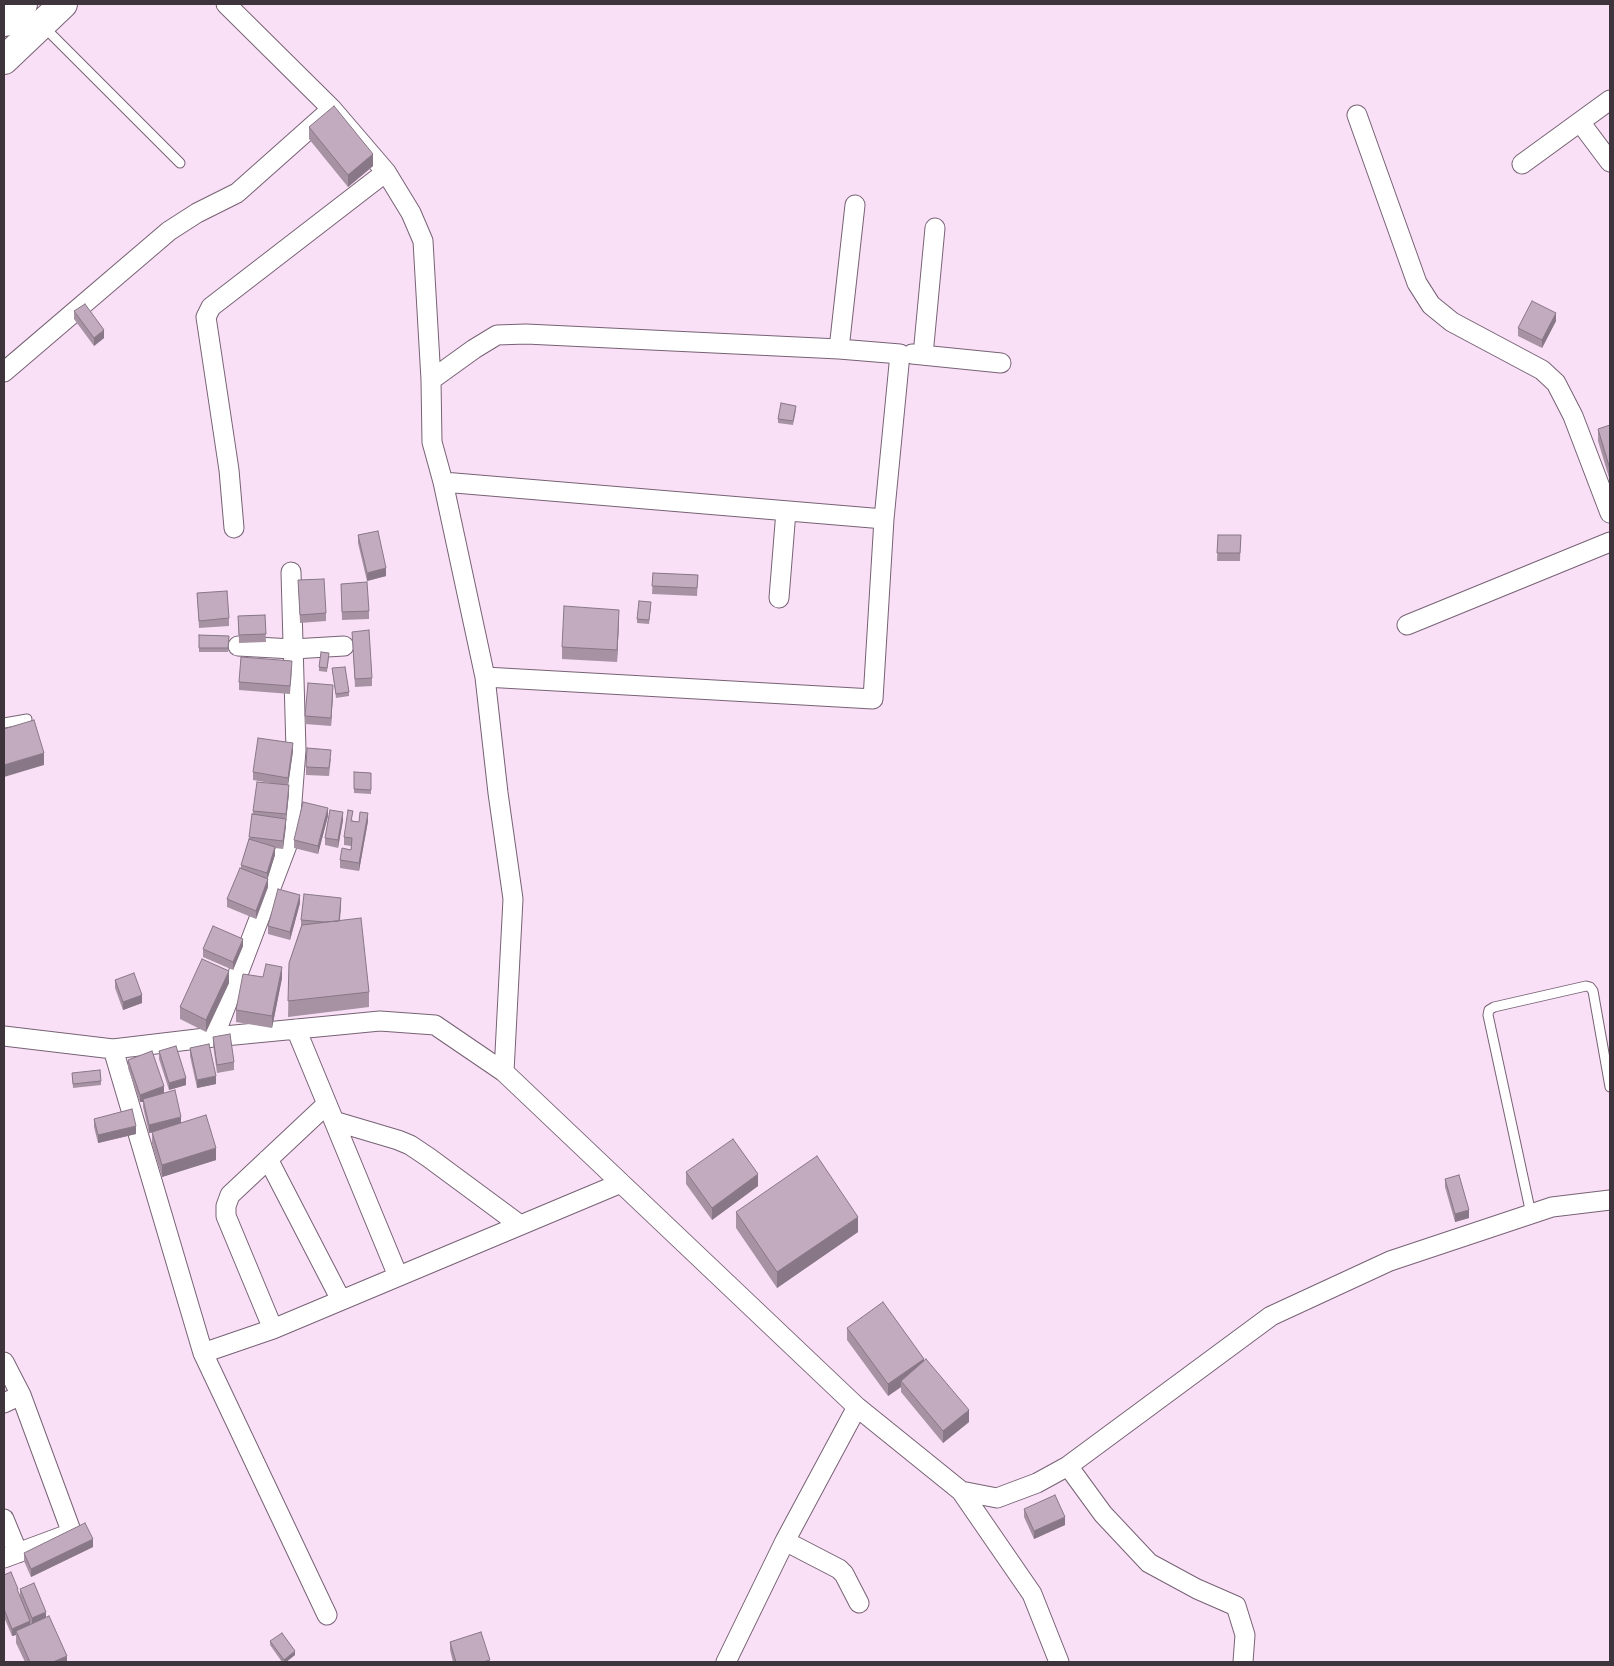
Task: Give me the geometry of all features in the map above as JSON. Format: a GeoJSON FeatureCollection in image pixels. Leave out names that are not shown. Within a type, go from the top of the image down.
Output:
{"type":"FeatureCollection","features":[{"type":"Feature","properties":{"kind":"main road"},"geometry":{"type":"LineString","coordinates":[[4,22],[23,4]]}},
{"type":"Feature","properties":{"kind":"main road"},"geometry":{"type":"LineString","coordinates":[[4,60],[63,4]]}},
{"type":"Feature","properties":{"kind":"street"},"geometry":{"type":"LineString","coordinates":[[226,4],[332,108],[386,172],[411,212],[423,241],[431,380],[432,442],[443,482],[485,677],[498,793],[513,899],[504,1072]]}},
{"type":"Feature","properties":{"kind":"street"},"geometry":{"type":"LineString","coordinates":[[1522,164],[1610,100]]}},
{"type":"Feature","properties":{"kind":"street"},"geometry":{"type":"LineString","coordinates":[[4,372],[169,230],[197,213],[237,193],[332,108]]}},
{"type":"Feature","properties":{"kind":"street"},"geometry":{"type":"LineString","coordinates":[[1357,115],[1417,283],[1431,305],[1452,322],[1542,370],[1556,383],[1573,416],[1610,513]]}},
{"type":"Feature","properties":{"kind":"street"},"geometry":{"type":"LineString","coordinates":[[1580,122],[1610,162]]}},
{"type":"Feature","properties":{"kind":"street"},"geometry":{"type":"LineString","coordinates":[[234,528],[229,470],[206,316],[211,307],[386,172]]}},
{"type":"Feature","properties":{"kind":"street"},"geometry":{"type":"LineString","coordinates":[[839,349],[855,205]]}},
{"type":"Feature","properties":{"kind":"street"},"geometry":{"type":"LineString","coordinates":[[924,354],[935,228]]}},
{"type":"Feature","properties":{"kind":"street"},"geometry":{"type":"LineString","coordinates":[[431,380],[497,335],[526,334],[924,354],[1001,363]]}},
{"type":"Feature","properties":{"kind":"street"},"geometry":{"type":"LineString","coordinates":[[485,677],[874,699],[884,519],[900,354]]}},
{"type":"Feature","properties":{"kind":"street"},"geometry":{"type":"LineString","coordinates":[[443,482],[884,519]]}},
{"type":"Feature","properties":{"kind":"street"},"geometry":{"type":"LineString","coordinates":[[779,598],[786,511]]}},
{"type":"Feature","properties":{"kind":"street"},"geometry":{"type":"LineString","coordinates":[[1407,625],[1610,542]]}},
{"type":"Feature","properties":{"kind":"street"},"geometry":{"type":"LineString","coordinates":[[214,1037],[289,840],[296,750],[291,572]]}},
{"type":"Feature","properties":{"kind":"street"},"geometry":{"type":"LineString","coordinates":[[238,646],[293,649],[344,646]]}},
{"type":"Feature","properties":{"kind":"street"},"geometry":{"type":"LineString","coordinates":[[4,1036],[113,1049],[380,1021],[435,1026],[504,1072],[857,1407],[961,1491],[1032,1594],[1060,1662]]}},
{"type":"Feature","properties":{"kind":"street"},"geometry":{"type":"LineString","coordinates":[[296,1029],[398,1276]]}},
{"type":"Feature","properties":{"kind":"street"},"geometry":{"type":"LineString","coordinates":[[113,1049],[203,1353],[327,1615]]}},
{"type":"Feature","properties":{"kind":"street"},"geometry":{"type":"LineString","coordinates":[[273,1328],[226,1216],[226,1206],[230,1195],[327,1104]]}},
{"type":"Feature","properties":{"kind":"street"},"geometry":{"type":"LineString","coordinates":[[334,1121],[398,1140],[410,1146],[428,1157],[520,1225]]}},
{"type":"Feature","properties":{"kind":"street"},"geometry":{"type":"LineString","coordinates":[[268,1160],[341,1300]]}},
{"type":"Feature","properties":{"kind":"street"},"geometry":{"type":"LineString","coordinates":[[203,1353],[273,1328],[621,1182]]}},
{"type":"Feature","properties":{"kind":"street"},"geometry":{"type":"LineString","coordinates":[[961,1491],[997,1498],[1037,1483],[1068,1466],[1272,1316],[1390,1261],[1552,1206],[1610,1200]]}},
{"type":"Feature","properties":{"kind":"street"},"geometry":{"type":"LineString","coordinates":[[4,1362],[21,1395],[70,1532],[11,1556],[4,1518]]}},
{"type":"Feature","properties":{"kind":"street"},"geometry":{"type":"LineString","coordinates":[[4,1403],[21,1395]]}},
{"type":"Feature","properties":{"kind":"street"},"geometry":{"type":"LineString","coordinates":[[726,1662],[785,1541],[857,1407]]}},
{"type":"Feature","properties":{"kind":"street"},"geometry":{"type":"LineString","coordinates":[[1068,1466],[1103,1514],[1149,1563],[1197,1590],[1236,1606],[1245,1635],[1242,1662]]}},
{"type":"Feature","properties":{"kind":"street"},"geometry":{"type":"LineString","coordinates":[[785,1541],[838,1568],[844,1574],[860,1603]]}},
{"type":"Feature","properties":{"kind":"lane"},"geometry":{"type":"LineString","coordinates":[[41,25],[180,164]]}},
{"type":"Feature","properties":{"kind":"lane"},"geometry":{"type":"LineString","coordinates":[[4,723],[27,719]]}},
{"type":"Feature","properties":{"kind":"lane"},"geometry":{"type":"LineString","coordinates":[[1531,1214],[1488,1015],[1489,1010],[1494,1007],[1586,986],[1590,987],[1610,1087]]}},
{"type":"Feature","properties":{"kind":"building"},"geometry":{"type":"Polygon","coordinates":[[[334,106],[373,154],[348,175],[309,127],[334,106]]]}},
{"type":"Feature","properties":{"kind":"building"},"geometry":{"type":"Polygon","coordinates":[[[1532,301],[1556,313],[1542,340],[1518,328],[1532,301]]]}},
{"type":"Feature","properties":{"kind":"building"},"geometry":{"type":"Polygon","coordinates":[[[85,304],[104,330],[94,338],[74,311],[85,304]]]}},
{"type":"Feature","properties":{"kind":"building"},"geometry":{"type":"Polygon","coordinates":[[[781,403],[796,406],[793,421],[778,419],[781,403]]]}},
{"type":"Feature","properties":{"kind":"building"},"geometry":{"type":"Polygon","coordinates":[[[1610,425],[1610,469],[1598,429],[1610,425]]]}},
{"type":"Feature","properties":{"kind":"building"},"geometry":{"type":"Polygon","coordinates":[[[378,531],[386,568],[367,573],[358,535],[378,531]]]}},
{"type":"Feature","properties":{"kind":"building"},"geometry":{"type":"Polygon","coordinates":[[[1218,535],[1241,535],[1240,553],[1217,553],[1218,535]]]}},
{"type":"Feature","properties":{"kind":"building"},"geometry":{"type":"Polygon","coordinates":[[[653,573],[698,575],[697,588],[652,586],[653,573]]]}},
{"type":"Feature","properties":{"kind":"building"},"geometry":{"type":"Polygon","coordinates":[[[324,579],[326,613],[300,615],[298,580],[324,579]]]}},
{"type":"Feature","properties":{"kind":"building"},"geometry":{"type":"Polygon","coordinates":[[[367,582],[369,611],[342,612],[341,584],[367,582]]]}},
{"type":"Feature","properties":{"kind":"building"},"geometry":{"type":"Polygon","coordinates":[[[227,591],[229,618],[199,621],[197,593],[227,591]]]}},
{"type":"Feature","properties":{"kind":"building"},"geometry":{"type":"Polygon","coordinates":[[[639,601],[651,602],[649,620],[637,619],[639,601]]]}},
{"type":"Feature","properties":{"kind":"building"},"geometry":{"type":"Polygon","coordinates":[[[564,606],[619,610],[617,650],[562,647],[564,606]]]}},
{"type":"Feature","properties":{"kind":"building"},"geometry":{"type":"Polygon","coordinates":[[[265,615],[266,634],[239,635],[238,616],[265,615]]]}},
{"type":"Feature","properties":{"kind":"building"},"geometry":{"type":"Polygon","coordinates":[[[369,630],[372,678],[355,679],[352,632],[369,630]]]}},
{"type":"Feature","properties":{"kind":"building"},"geometry":{"type":"Polygon","coordinates":[[[199,635],[229,636],[228,648],[199,648],[199,635]]]}},
{"type":"Feature","properties":{"kind":"building"},"geometry":{"type":"Polygon","coordinates":[[[321,652],[329,653],[327,668],[319,667],[321,652]]]}},
{"type":"Feature","properties":{"kind":"building"},"geometry":{"type":"Polygon","coordinates":[[[241,657],[292,661],[290,686],[239,682],[241,657]]]}},
{"type":"Feature","properties":{"kind":"building"},"geometry":{"type":"Polygon","coordinates":[[[345,667],[349,692],[336,694],[332,668],[345,667]]]}},
{"type":"Feature","properties":{"kind":"building"},"geometry":{"type":"Polygon","coordinates":[[[308,683],[333,685],[331,718],[305,716],[308,683]]]}},
{"type":"Feature","properties":{"kind":"building"},"geometry":{"type":"Polygon","coordinates":[[[34,720],[44,753],[4,765],[4,729],[34,720]]]}},
{"type":"Feature","properties":{"kind":"building"},"geometry":{"type":"Polygon","coordinates":[[[258,738],[293,743],[288,778],[253,772],[258,738]]]}},
{"type":"Feature","properties":{"kind":"building"},"geometry":{"type":"Polygon","coordinates":[[[307,748],[331,750],[329,768],[306,767],[307,748]]]}},
{"type":"Feature","properties":{"kind":"building"},"geometry":{"type":"Polygon","coordinates":[[[354,772],[371,773],[371,790],[354,789],[354,772]]]}},
{"type":"Feature","properties":{"kind":"building"},"geometry":{"type":"Polygon","coordinates":[[[257,782],[289,785],[286,814],[253,811],[257,782]]]}},
{"type":"Feature","properties":{"kind":"building"},"geometry":{"type":"Polygon","coordinates":[[[303,802],[328,808],[318,846],[294,840],[303,802]]]}},
{"type":"Feature","properties":{"kind":"building"},"geometry":{"type":"Polygon","coordinates":[[[330,810],[343,812],[338,840],[325,838],[330,810]]]}},
{"type":"Feature","properties":{"kind":"building"},"geometry":{"type":"Polygon","coordinates":[[[348,810],[353,811],[351,821],[359,822],[360,812],[368,813],[359,863],[340,860],[342,848],[351,850],[352,838],[344,837],[348,810]]]}},
{"type":"Feature","properties":{"kind":"building"},"geometry":{"type":"Polygon","coordinates":[[[252,814],[286,819],[283,841],[249,837],[252,814]]]}},
{"type":"Feature","properties":{"kind":"building"},"geometry":{"type":"Polygon","coordinates":[[[249,839],[275,847],[267,873],[241,865],[249,839]]]}},
{"type":"Feature","properties":{"kind":"building"},"geometry":{"type":"Polygon","coordinates":[[[240,868],[268,879],[256,911],[227,899],[240,868]]]}},
{"type":"Feature","properties":{"kind":"building"},"geometry":{"type":"Polygon","coordinates":[[[278,889],[300,895],[290,932],[268,926],[278,889]]]}},
{"type":"Feature","properties":{"kind":"building"},"geometry":{"type":"Polygon","coordinates":[[[304,894],[341,898],[339,921],[301,920],[304,894]]]}},
{"type":"Feature","properties":{"kind":"building"},"geometry":{"type":"Polygon","coordinates":[[[361,918],[369,992],[288,1001],[289,963],[302,925],[361,918]]]}},
{"type":"Feature","properties":{"kind":"building"},"geometry":{"type":"Polygon","coordinates":[[[213,926],[243,939],[233,962],[203,949],[213,926]]]}},
{"type":"Feature","properties":{"kind":"building"},"geometry":{"type":"Polygon","coordinates":[[[202,959],[229,971],[206,1020],[180,1007],[202,959]]]}},
{"type":"Feature","properties":{"kind":"building"},"geometry":{"type":"Polygon","coordinates":[[[266,964],[282,967],[272,1016],[236,1010],[243,974],[263,977],[266,964]]]}},
{"type":"Feature","properties":{"kind":"building"},"geometry":{"type":"Polygon","coordinates":[[[134,973],[142,995],[123,1002],[115,980],[134,973]]]}},
{"type":"Feature","properties":{"kind":"building"},"geometry":{"type":"Polygon","coordinates":[[[230,1034],[234,1062],[217,1065],[213,1037],[230,1034]]]}},
{"type":"Feature","properties":{"kind":"building"},"geometry":{"type":"Polygon","coordinates":[[[209,1044],[216,1076],[197,1080],[190,1048],[209,1044]]]}},
{"type":"Feature","properties":{"kind":"building"},"geometry":{"type":"Polygon","coordinates":[[[176,1046],[186,1078],[169,1083],[159,1051],[176,1046]]]}},
{"type":"Feature","properties":{"kind":"building"},"geometry":{"type":"Polygon","coordinates":[[[152,1051],[164,1086],[140,1095],[128,1060],[152,1051]]]}},
{"type":"Feature","properties":{"kind":"building"},"geometry":{"type":"Polygon","coordinates":[[[100,1070],[101,1081],[73,1084],[72,1073],[100,1070]]]}},
{"type":"Feature","properties":{"kind":"building"},"geometry":{"type":"Polygon","coordinates":[[[175,1090],[181,1117],[149,1125],[143,1099],[175,1090]]]}},
{"type":"Feature","properties":{"kind":"building"},"geometry":{"type":"Polygon","coordinates":[[[132,1109],[136,1126],[98,1135],[94,1119],[132,1109]]]}},
{"type":"Feature","properties":{"kind":"building"},"geometry":{"type":"Polygon","coordinates":[[[206,1115],[216,1148],[162,1165],[152,1132],[206,1115]]]}},
{"type":"Feature","properties":{"kind":"building"},"geometry":{"type":"Polygon","coordinates":[[[733,1139],[758,1174],[712,1208],[686,1172],[733,1139]]]}},
{"type":"Feature","properties":{"kind":"building"},"geometry":{"type":"Polygon","coordinates":[[[817,1156],[858,1217],[777,1272],[736,1212],[817,1156]]]}},
{"type":"Feature","properties":{"kind":"building"},"geometry":{"type":"Polygon","coordinates":[[[1459,1175],[1469,1210],[1455,1214],[1445,1179],[1459,1175]]]}},
{"type":"Feature","properties":{"kind":"building"},"geometry":{"type":"Polygon","coordinates":[[[883,1302],[924,1359],[888,1384],[847,1328],[883,1302]]]}},
{"type":"Feature","properties":{"kind":"building"},"geometry":{"type":"Polygon","coordinates":[[[926,1359],[969,1410],[943,1431],[901,1381],[926,1359]]]}},
{"type":"Feature","properties":{"kind":"building"},"geometry":{"type":"Polygon","coordinates":[[[1055,1495],[1065,1517],[1034,1531],[1024,1509],[1055,1495]]]}},
{"type":"Feature","properties":{"kind":"building"},"geometry":{"type":"Polygon","coordinates":[[[85,1523],[93,1539],[31,1569],[24,1553],[85,1523]]]}},
{"type":"Feature","properties":{"kind":"building"},"geometry":{"type":"Polygon","coordinates":[[[11,1572],[30,1621],[12,1629],[4,1609],[4,1575],[11,1572]]]}},
{"type":"Feature","properties":{"kind":"building"},"geometry":{"type":"Polygon","coordinates":[[[34,1583],[46,1612],[32,1618],[20,1589],[34,1583]]]}},
{"type":"Feature","properties":{"kind":"building"},"geometry":{"type":"Polygon","coordinates":[[[49,1616],[67,1656],[53,1662],[30,1662],[16,1631],[49,1616]]]}},
{"type":"Feature","properties":{"kind":"building"},"geometry":{"type":"Polygon","coordinates":[[[481,1632],[490,1660],[483,1662],[456,1662],[450,1642],[481,1632]]]}},
{"type":"Feature","properties":{"kind":"building"},"geometry":{"type":"Polygon","coordinates":[[[282,1633],[295,1651],[284,1660],[270,1641],[282,1633]]]}}]}
